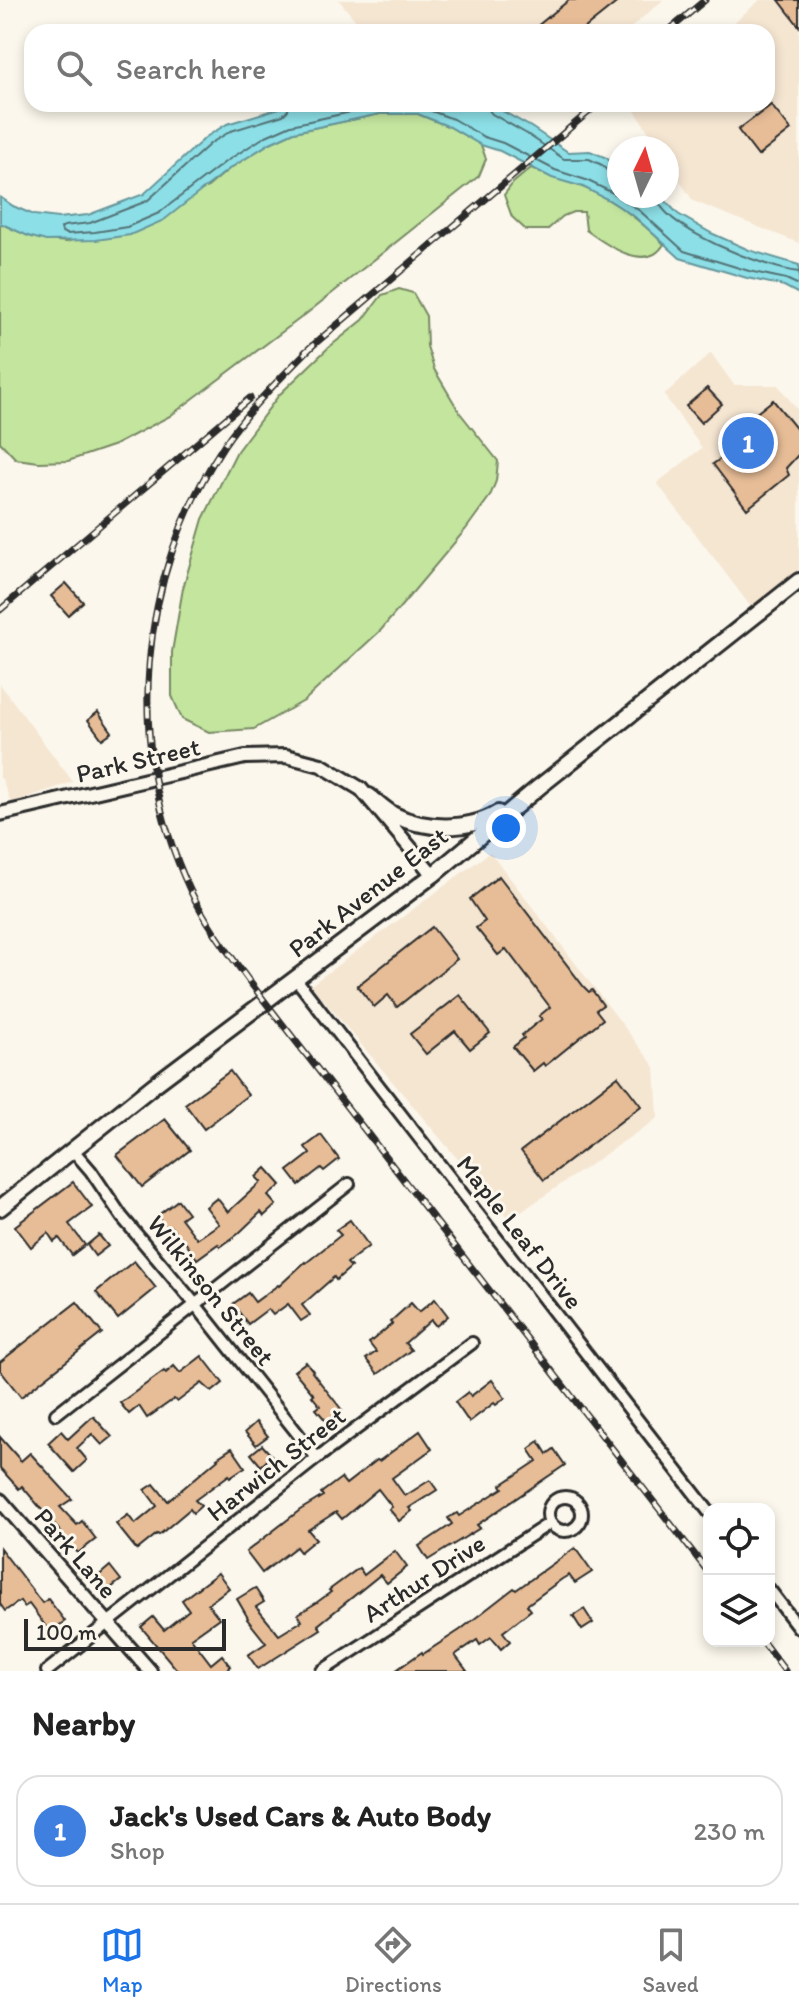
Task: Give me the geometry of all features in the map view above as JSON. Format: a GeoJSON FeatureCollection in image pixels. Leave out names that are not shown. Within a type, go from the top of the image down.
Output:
{"type":"FeatureCollection","features":[{"type":"Feature","properties":{"kind":"main road","name":"Park Avenue East"},"geometry":{"type":"LineString","coordinates":[[0,1208],[72,1149],[433,875],[799,581]]}},
{"type":"Feature","properties":{"kind":"main road"},"geometry":{"type":"LineString","coordinates":[[369,796],[393,814],[407,819],[453,826],[487,819],[539,787]]}},
{"type":"Feature","properties":{"kind":"street","name":"Park Street"},"geometry":{"type":"LineString","coordinates":[[0,814],[245,757],[286,756],[306,759],[334,771],[369,796],[433,875]]}},
{"type":"Feature","properties":{"kind":"street","name":"Maple Leaf Drive"},"geometry":{"type":"LineString","coordinates":[[296,979],[703,1504]]}},
{"type":"Feature","properties":{"kind":"street","name":"Wilkinson Street"},"geometry":{"type":"LineString","coordinates":[[72,1149],[122,1217],[317,1458]]}},
{"type":"Feature","properties":{"kind":"street"},"geometry":{"type":"LineString","coordinates":[[56,1414],[349,1184]]}},
{"type":"Feature","properties":{"kind":"street","name":"Harwich Street"},"geometry":{"type":"LineString","coordinates":[[47,1671],[317,1458],[472,1343]]}},
{"type":"Feature","properties":{"kind":"street","name":"Park Lane"},"geometry":{"type":"LineString","coordinates":[[0,1500],[150,1671]]}},
{"type":"Feature","properties":{"kind":"street","name":"Arthur Drive"},"geometry":{"type":"LineString","coordinates":[[322,1671],[550,1523]]}},
{"type":"Feature","properties":{"kind":"street"},"geometry":{"type":"LineString","coordinates":[[775,1597],[799,1628]]}},
{"type":"Feature","properties":{"kind":"shaded area"},"geometry":{"type":"Polygon","coordinates":[[[339,0],[663,0],[635,24],[358,24],[339,0]]]}},
{"type":"Feature","properties":{"kind":"shaded area"},"geometry":{"type":"Polygon","coordinates":[[[760,0],[799,0],[799,243],[693,201],[679,179],[679,136],[651,136],[636,112],[775,112],[775,24],[732,24],[760,0]]]}},
{"type":"Feature","properties":{"kind":"shaded area"},"geometry":{"type":"Polygon","coordinates":[[[711,353],[734,385],[778,385],[799,412],[799,570],[751,607],[657,483],[702,448],[664,395],[711,353]]]}},
{"type":"Feature","properties":{"kind":"shaded area"},"geometry":{"type":"Polygon","coordinates":[[[0,684],[73,782],[11,803],[0,778],[0,684]]]}},
{"type":"Feature","properties":{"kind":"shaded area"},"geometry":{"type":"Polygon","coordinates":[[[490,852],[655,1067],[658,1118],[509,1220],[311,985],[490,852]]]}},
{"type":"Feature","properties":{"kind":"green space"},"geometry":{"type":"Polygon","coordinates":[[[380,114],[418,114],[450,127],[481,145],[486,159],[479,176],[306,314],[170,416],[115,445],[68,461],[16,459],[0,442],[0,223],[32,236],[67,242],[208,187],[229,169],[294,132],[380,114]]]}},
{"type":"Feature","properties":{"kind":"green space"},"geometry":{"type":"Polygon","coordinates":[[[531,168],[585,188],[607,199],[607,208],[621,208],[637,219],[664,244],[657,253],[647,256],[626,254],[586,230],[584,212],[563,216],[547,230],[526,230],[512,217],[504,195],[531,168]]]}},
{"type":"Feature","properties":{"kind":"green space"},"geometry":{"type":"Polygon","coordinates":[[[399,289],[413,293],[426,316],[427,346],[434,369],[460,413],[498,461],[496,481],[490,496],[381,630],[304,701],[254,729],[209,732],[182,719],[172,696],[172,652],[183,588],[203,519],[237,451],[279,395],[328,348],[363,320],[382,295],[399,289]]]}},
{"type":"Feature","properties":{"kind":"water"},"geometry":{"type":"Polygon","coordinates":[[[267,112],[504,112],[568,152],[590,151],[607,158],[607,199],[583,187],[552,178],[418,114],[380,114],[294,132],[270,143],[229,169],[164,220],[130,235],[96,240],[46,241],[0,223],[0,197],[34,215],[58,218],[88,215],[144,194],[206,137],[227,124],[267,112]]]}},
{"type":"Feature","properties":{"kind":"water"},"geometry":{"type":"Polygon","coordinates":[[[621,208],[672,208],[711,233],[749,250],[799,265],[799,294],[784,286],[680,258],[621,208]]]}},
{"type":"Feature","properties":{"kind":"building"},"geometry":{"type":"Polygon","coordinates":[[[569,0],[620,0],[590,24],[540,24],[569,0]]]}},
{"type":"Feature","properties":{"kind":"building"},"geometry":{"type":"Polygon","coordinates":[[[779,0],[799,0],[799,26],[779,0]]]}},
{"type":"Feature","properties":{"kind":"building"},"geometry":{"type":"Polygon","coordinates":[[[775,110],[791,130],[758,156],[738,130],[762,112],[775,110]]]}},
{"type":"Feature","properties":{"kind":"building"},"geometry":{"type":"Polygon","coordinates":[[[707,388],[722,404],[701,423],[686,406],[707,388]]]}},
{"type":"Feature","properties":{"kind":"building"},"geometry":{"type":"Polygon","coordinates":[[[773,400],[799,432],[799,454],[786,468],[789,475],[747,509],[713,464],[729,453],[722,440],[773,400]]]}},
{"type":"Feature","properties":{"kind":"building"},"geometry":{"type":"Polygon","coordinates":[[[66,583],[83,602],[68,615],[51,596],[66,583]]]}},
{"type":"Feature","properties":{"kind":"building"},"geometry":{"type":"Polygon","coordinates":[[[98,712],[112,732],[102,739],[88,720],[98,712]]]}},
{"type":"Feature","properties":{"kind":"building"},"geometry":{"type":"Polygon","coordinates":[[[499,876],[584,987],[589,992],[592,990],[603,1005],[596,1010],[603,1019],[545,1066],[543,1063],[533,1071],[513,1047],[550,1007],[506,949],[498,955],[476,928],[485,921],[470,899],[499,876]]]}},
{"type":"Feature","properties":{"kind":"building"},"geometry":{"type":"Polygon","coordinates":[[[432,927],[457,959],[397,1007],[388,995],[374,1007],[357,986],[432,927]]]}},
{"type":"Feature","properties":{"kind":"building"},"geometry":{"type":"Polygon","coordinates":[[[460,995],[490,1033],[470,1049],[455,1031],[426,1054],[410,1034],[460,995]]]}},
{"type":"Feature","properties":{"kind":"building"},"geometry":{"type":"Polygon","coordinates":[[[230,1071],[248,1095],[204,1129],[185,1104],[230,1071]]]}},
{"type":"Feature","properties":{"kind":"building"},"geometry":{"type":"Polygon","coordinates":[[[618,1076],[641,1106],[544,1180],[521,1151],[618,1076]]]}},
{"type":"Feature","properties":{"kind":"building"},"geometry":{"type":"Polygon","coordinates":[[[165,1119],[190,1150],[142,1187],[117,1155],[165,1119]]]}},
{"type":"Feature","properties":{"kind":"building"},"geometry":{"type":"Polygon","coordinates":[[[321,1135],[339,1159],[299,1185],[288,1171],[310,1154],[305,1147],[321,1135]]]}},
{"type":"Feature","properties":{"kind":"building"},"geometry":{"type":"Polygon","coordinates":[[[266,1168],[281,1185],[268,1196],[276,1205],[264,1216],[261,1212],[220,1247],[218,1244],[197,1259],[182,1238],[170,1226],[167,1229],[157,1216],[178,1200],[188,1213],[181,1218],[197,1239],[219,1224],[206,1207],[217,1198],[228,1212],[261,1182],[256,1177],[266,1168]]]}},
{"type":"Feature","properties":{"kind":"building"},"geometry":{"type":"Polygon","coordinates":[[[73,1182],[92,1207],[69,1224],[85,1245],[72,1255],[59,1238],[54,1242],[48,1233],[31,1247],[15,1226],[73,1182]]]}},
{"type":"Feature","properties":{"kind":"building"},"geometry":{"type":"Polygon","coordinates":[[[350,1220],[369,1246],[347,1263],[351,1267],[336,1280],[334,1277],[302,1305],[310,1315],[301,1321],[288,1304],[273,1315],[268,1309],[248,1324],[233,1304],[248,1293],[255,1302],[279,1286],[341,1235],[336,1230],[350,1220]]]}},
{"type":"Feature","properties":{"kind":"building"},"geometry":{"type":"Polygon","coordinates":[[[99,1235],[108,1246],[95,1256],[87,1245],[99,1235]]]}},
{"type":"Feature","properties":{"kind":"building"},"geometry":{"type":"Polygon","coordinates":[[[134,1261],[156,1288],[118,1319],[96,1292],[134,1261]]]}},
{"type":"Feature","properties":{"kind":"building"},"geometry":{"type":"Polygon","coordinates":[[[435,1299],[448,1316],[436,1326],[431,1320],[405,1343],[411,1350],[378,1374],[366,1359],[376,1352],[369,1343],[411,1303],[419,1312],[435,1299]]]}},
{"type":"Feature","properties":{"kind":"building"},"geometry":{"type":"Polygon","coordinates":[[[77,1302],[102,1333],[21,1397],[0,1370],[0,1362],[77,1302]]]}},
{"type":"Feature","properties":{"kind":"building"},"geometry":{"type":"Polygon","coordinates":[[[202,1356],[223,1383],[212,1392],[202,1383],[177,1402],[174,1399],[147,1418],[139,1406],[129,1414],[120,1403],[164,1371],[166,1373],[174,1366],[180,1373],[202,1356]]]}},
{"type":"Feature","properties":{"kind":"building"},"geometry":{"type":"Polygon","coordinates":[[[306,1362],[342,1410],[327,1422],[316,1409],[320,1406],[314,1395],[294,1371],[306,1362]]]}},
{"type":"Feature","properties":{"kind":"building"},"geometry":{"type":"Polygon","coordinates":[[[492,1380],[505,1398],[469,1422],[455,1402],[468,1392],[471,1396],[492,1380]]]}},
{"type":"Feature","properties":{"kind":"building"},"geometry":{"type":"Polygon","coordinates":[[[93,1416],[112,1437],[102,1445],[92,1434],[77,1448],[87,1460],[74,1472],[48,1443],[61,1431],[68,1439],[93,1416]]]}},
{"type":"Feature","properties":{"kind":"building"},"geometry":{"type":"Polygon","coordinates":[[[256,1422],[268,1436],[256,1445],[245,1432],[256,1422]]]}},
{"type":"Feature","properties":{"kind":"building"},"geometry":{"type":"Polygon","coordinates":[[[420,1431],[432,1449],[392,1478],[405,1496],[430,1480],[437,1490],[409,1508],[412,1511],[399,1521],[378,1489],[342,1519],[336,1512],[308,1530],[316,1539],[300,1552],[296,1547],[262,1573],[246,1552],[323,1496],[321,1493],[341,1478],[346,1484],[420,1431]]]}},
{"type":"Feature","properties":{"kind":"building"},"geometry":{"type":"Polygon","coordinates":[[[0,1437],[21,1461],[30,1453],[72,1499],[60,1507],[77,1525],[82,1521],[96,1539],[78,1553],[22,1486],[19,1489],[0,1468],[0,1437]]]}},
{"type":"Feature","properties":{"kind":"building"},"geometry":{"type":"Polygon","coordinates":[[[539,1441],[547,1454],[554,1449],[565,1465],[477,1525],[480,1528],[428,1560],[419,1546],[452,1524],[448,1518],[457,1513],[459,1516],[503,1488],[501,1485],[537,1461],[529,1449],[539,1441]]]}},
{"type":"Feature","properties":{"kind":"building"},"geometry":{"type":"Polygon","coordinates":[[[262,1445],[272,1456],[261,1466],[251,1454],[262,1445]]]}},
{"type":"Feature","properties":{"kind":"building"},"geometry":{"type":"Polygon","coordinates":[[[232,1448],[245,1467],[195,1500],[201,1506],[193,1513],[190,1509],[137,1550],[116,1524],[128,1515],[135,1524],[157,1506],[145,1490],[154,1484],[168,1501],[232,1448]]]}},
{"type":"Feature","properties":{"kind":"building"},"geometry":{"type":"Polygon","coordinates":[[[0,1548],[42,1603],[48,1599],[65,1621],[50,1632],[29,1604],[24,1607],[20,1601],[5,1611],[0,1604],[0,1548]]]}},
{"type":"Feature","properties":{"kind":"building"},"geometry":{"type":"Polygon","coordinates":[[[575,1548],[592,1572],[575,1583],[569,1575],[527,1605],[531,1610],[503,1632],[510,1641],[501,1649],[491,1637],[480,1645],[477,1640],[455,1655],[467,1671],[395,1671],[460,1630],[514,1588],[516,1590],[575,1548]]]}},
{"type":"Feature","properties":{"kind":"building"},"geometry":{"type":"Polygon","coordinates":[[[395,1551],[407,1567],[387,1583],[380,1575],[318,1625],[321,1629],[258,1669],[248,1655],[266,1643],[247,1619],[237,1599],[255,1588],[264,1602],[256,1607],[279,1635],[302,1621],[298,1614],[359,1568],[364,1575],[395,1551]]]}},
{"type":"Feature","properties":{"kind":"building"},"geometry":{"type":"Polygon","coordinates":[[[110,1566],[121,1580],[107,1591],[96,1578],[110,1566]]]}},
{"type":"Feature","properties":{"kind":"building"},"geometry":{"type":"Polygon","coordinates":[[[218,1573],[229,1588],[208,1604],[219,1618],[191,1638],[211,1664],[222,1655],[231,1666],[225,1671],[178,1671],[141,1627],[153,1617],[164,1630],[189,1610],[182,1600],[218,1573]]]}},
{"type":"Feature","properties":{"kind":"building"},"geometry":{"type":"Polygon","coordinates":[[[584,1609],[593,1623],[582,1630],[573,1616],[584,1609]]]}},
{"type":"Feature","properties":{"kind":"railway"},"geometry":{"type":"LineString","coordinates":[[676,24],[705,0]]}},
{"type":"Feature","properties":{"kind":"railway"},"geometry":{"type":"LineString","coordinates":[[305,352],[589,112]]}},
{"type":"Feature","properties":{"kind":"railway"},"geometry":{"type":"LineString","coordinates":[[312,346],[255,406],[224,445],[195,496],[173,550],[157,606],[149,663],[148,721],[155,779],[169,835],[196,902],[249,981],[703,1565]]}},
{"type":"Feature","properties":{"kind":"railway"},"geometry":{"type":"LineString","coordinates":[[0,610],[250,398]]}},
{"type":"Feature","properties":{"kind":"railway"},"geometry":{"type":"LineString","coordinates":[[767,1647],[785,1671]]}},
{"type":"Feature","properties":{"kind":"place","name":"Jack's Used Cars & Auto Body"},"geometry":{"type":"Point","coordinates":[748,443]}}]}
